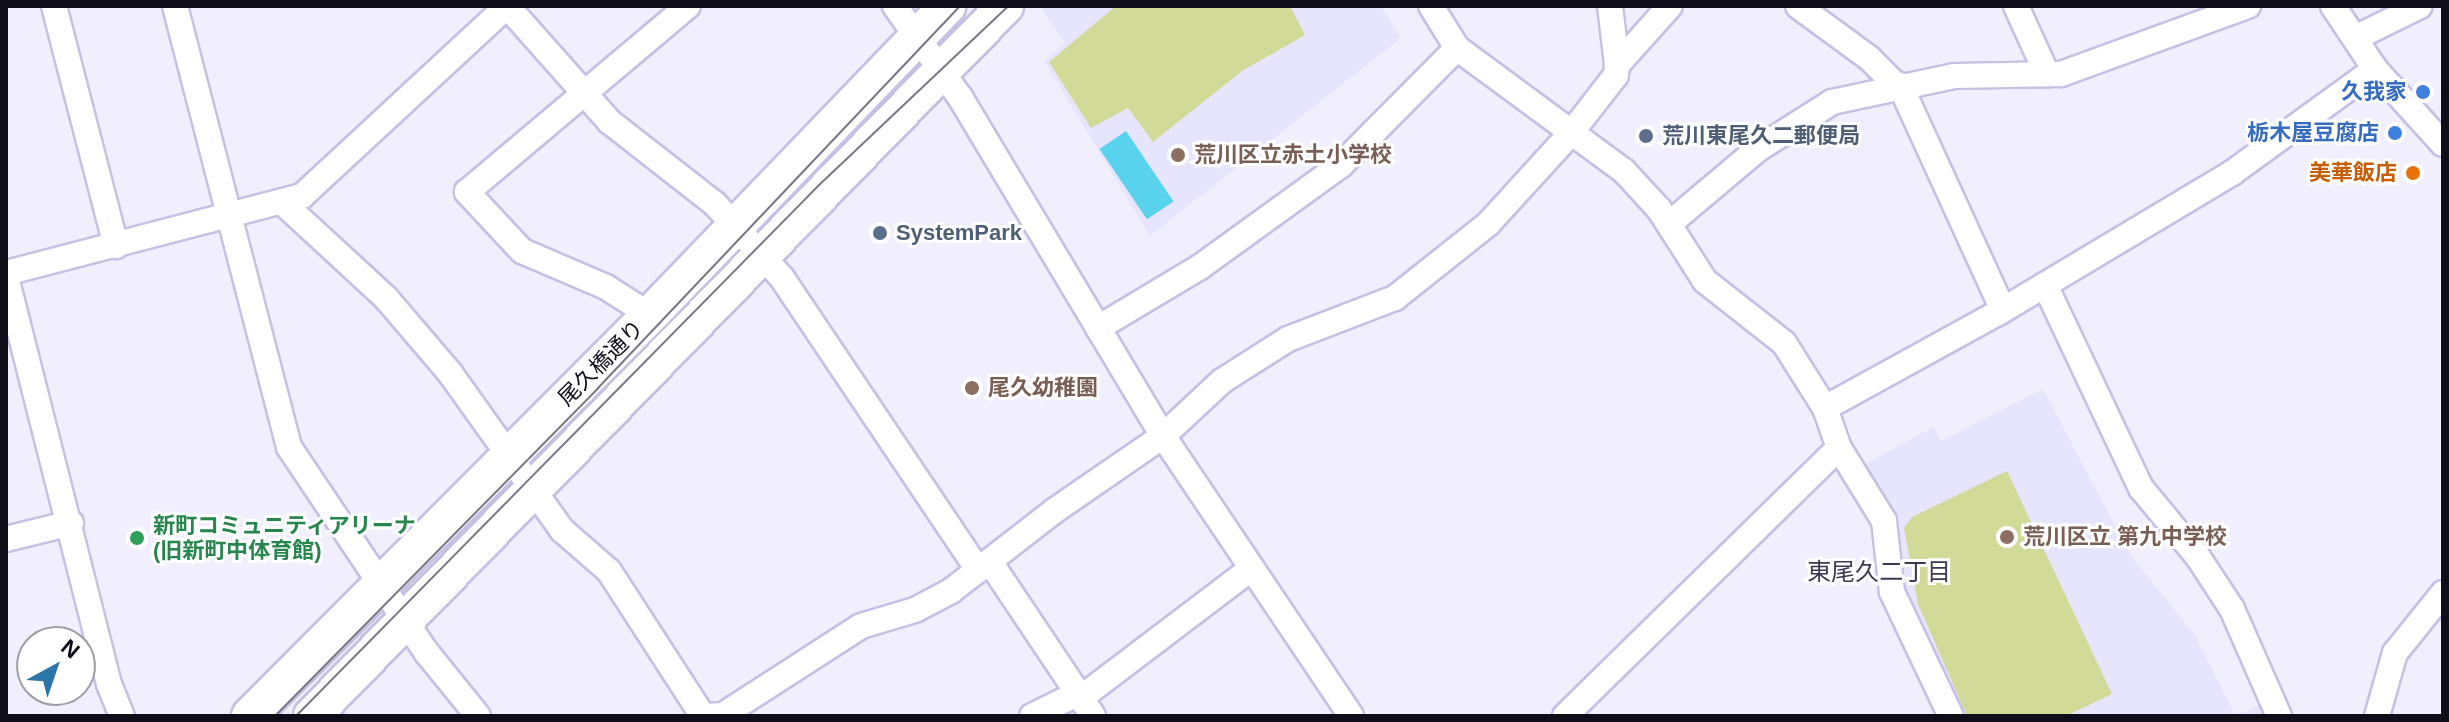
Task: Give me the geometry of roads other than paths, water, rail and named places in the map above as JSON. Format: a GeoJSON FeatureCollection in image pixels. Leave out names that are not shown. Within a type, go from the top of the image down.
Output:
{"type":"FeatureCollection","features":[{"type":"Feature","properties":{"kind":"main road","name":"尾久橋通り"},"geometry":{"type":"LineString","coordinates":[[250,716],[650,315],[947,6]]}},
{"type":"Feature","properties":{"kind":"main road","name":"尾久橋通り"},"geometry":{"type":"LineString","coordinates":[[312,716],[763,259],[1005,6]]}},
{"type":"Feature","properties":{"kind":"street"},"geometry":{"type":"LineString","coordinates":[[54,6],[116,246]]}},
{"type":"Feature","properties":{"kind":"street"},"geometry":{"type":"LineString","coordinates":[[175,6],[227,218],[289,447],[404,620],[478,716]]}},
{"type":"Feature","properties":{"kind":"street"},"geometry":{"type":"LineString","coordinates":[[122,716],[109,684],[71,523],[6,275],[302,196],[507,6],[581,92],[736,226],[782,278],[984,566],[1085,702]]}},
{"type":"Feature","properties":{"kind":"street"},"geometry":{"type":"LineString","coordinates":[[650,315],[606,287],[522,251],[467,192],[581,92],[688,6]]}},
{"type":"Feature","properties":{"kind":"street"},"geometry":{"type":"LineString","coordinates":[[895,6],[941,71],[1163,436],[1351,716]]}},
{"type":"Feature","properties":{"kind":"street"},"geometry":{"type":"LineString","coordinates":[[1431,6],[1457,48],[1624,171],[1669,224],[1705,281],[1784,343],[1825,408],[1839,448],[1884,521],[1892,592],[1951,716]]}},
{"type":"Feature","properties":{"kind":"street"},"geometry":{"type":"LineString","coordinates":[[283,203],[386,298],[450,373],[562,530],[609,571],[712,715],[861,626],[915,610],[984,566],[1054,511],[1163,436],[1222,381],[1288,339],[1395,298],[1488,224],[1571,133],[1616,75],[1610,6]]}},
{"type":"Feature","properties":{"kind":"street"},"geometry":{"type":"LineString","coordinates":[[1617,65],[1670,6]]}},
{"type":"Feature","properties":{"kind":"street"},"geometry":{"type":"LineString","coordinates":[[1798,6],[1869,58],[1898,85],[2003,310]]}},
{"type":"Feature","properties":{"kind":"street"},"geometry":{"type":"LineString","coordinates":[[2016,6],[2047,74]]}},
{"type":"Feature","properties":{"kind":"street"},"geometry":{"type":"LineString","coordinates":[[1669,224],[1758,149],[1832,102],[1898,85],[1954,76],[2047,74],[2136,49],[2248,6]]}},
{"type":"Feature","properties":{"kind":"street"},"geometry":{"type":"LineString","coordinates":[[2333,6],[2375,69],[2443,144]]}},
{"type":"Feature","properties":{"kind":"street"},"geometry":{"type":"LineString","coordinates":[[2355,38],[2420,6]]}},
{"type":"Feature","properties":{"kind":"street"},"geometry":{"type":"LineString","coordinates":[[1098,328],[1200,267],[1341,165],[1457,48]]}},
{"type":"Feature","properties":{"kind":"street"},"geometry":{"type":"LineString","coordinates":[[1825,408],[2003,310],[2232,173],[2375,69]]}},
{"type":"Feature","properties":{"kind":"street"},"geometry":{"type":"LineString","coordinates":[[2045,285],[2141,488],[2198,557],[2232,609],[2279,716]]}},
{"type":"Feature","properties":{"kind":"street"},"geometry":{"type":"LineString","coordinates":[[1565,716],[1839,448]]}},
{"type":"Feature","properties":{"kind":"street"},"geometry":{"type":"LineString","coordinates":[[6,539],[71,523]]}},
{"type":"Feature","properties":{"kind":"street"},"geometry":{"type":"LineString","coordinates":[[1032,716],[1085,702],[1252,568]]}},
{"type":"Feature","properties":{"kind":"street"},"geometry":{"type":"LineString","coordinates":[[2377,716],[2395,653],[2439,605]]}},
{"type":"Feature","properties":{"kind":"water"},"geometry":{"type":"Polygon","coordinates":[[[1126,131],[1174,201],[1147,219],[1099,149],[1126,131]]]}},
{"type":"Feature","properties":{"kind":"tram line"},"geometry":{"type":"LineString","coordinates":[[275,716],[598,388],[960,6]]}},
{"type":"Feature","properties":{"kind":"tram line"},"geometry":{"type":"LineString","coordinates":[[296,716],[819,185],[1008,6]]}},
{"type":"Feature","properties":{"kind":"place","name":"久我家"},"geometry":{"type":"Point","coordinates":[2423,92]}},
{"type":"Feature","properties":{"kind":"place","name":"栃木屋豆腐店"},"geometry":{"type":"Point","coordinates":[2395,133]}},
{"type":"Feature","properties":{"kind":"place","name":"荒川東尾久二郵便局"},"geometry":{"type":"Point","coordinates":[1646,136]}},
{"type":"Feature","properties":{"kind":"place","name":"荒川区立赤土小学校"},"geometry":{"type":"Point","coordinates":[1178,155]}},
{"type":"Feature","properties":{"kind":"place","name":"美華飯店"},"geometry":{"type":"Point","coordinates":[2413,173]}},
{"type":"Feature","properties":{"kind":"place","name":"SystemPark"},"geometry":{"type":"Point","coordinates":[880,233]}},
{"type":"Feature","properties":{"kind":"place","name":"尾久幼稚園"},"geometry":{"type":"Point","coordinates":[972,388]}},
{"type":"Feature","properties":{"kind":"place","name":"荒川区立 第九中学校"},"geometry":{"type":"Point","coordinates":[2007,537]}},
{"type":"Feature","properties":{"kind":"place","name":"新町コミュニティアリーナ (旧新町中体育館)"},"geometry":{"type":"Point","coordinates":[137,538]}},
{"type":"Feature","properties":{"kind":"district","name":"東尾久二丁目"},"geometry":{"type":"Point","coordinates":[1879,572]}}]}
